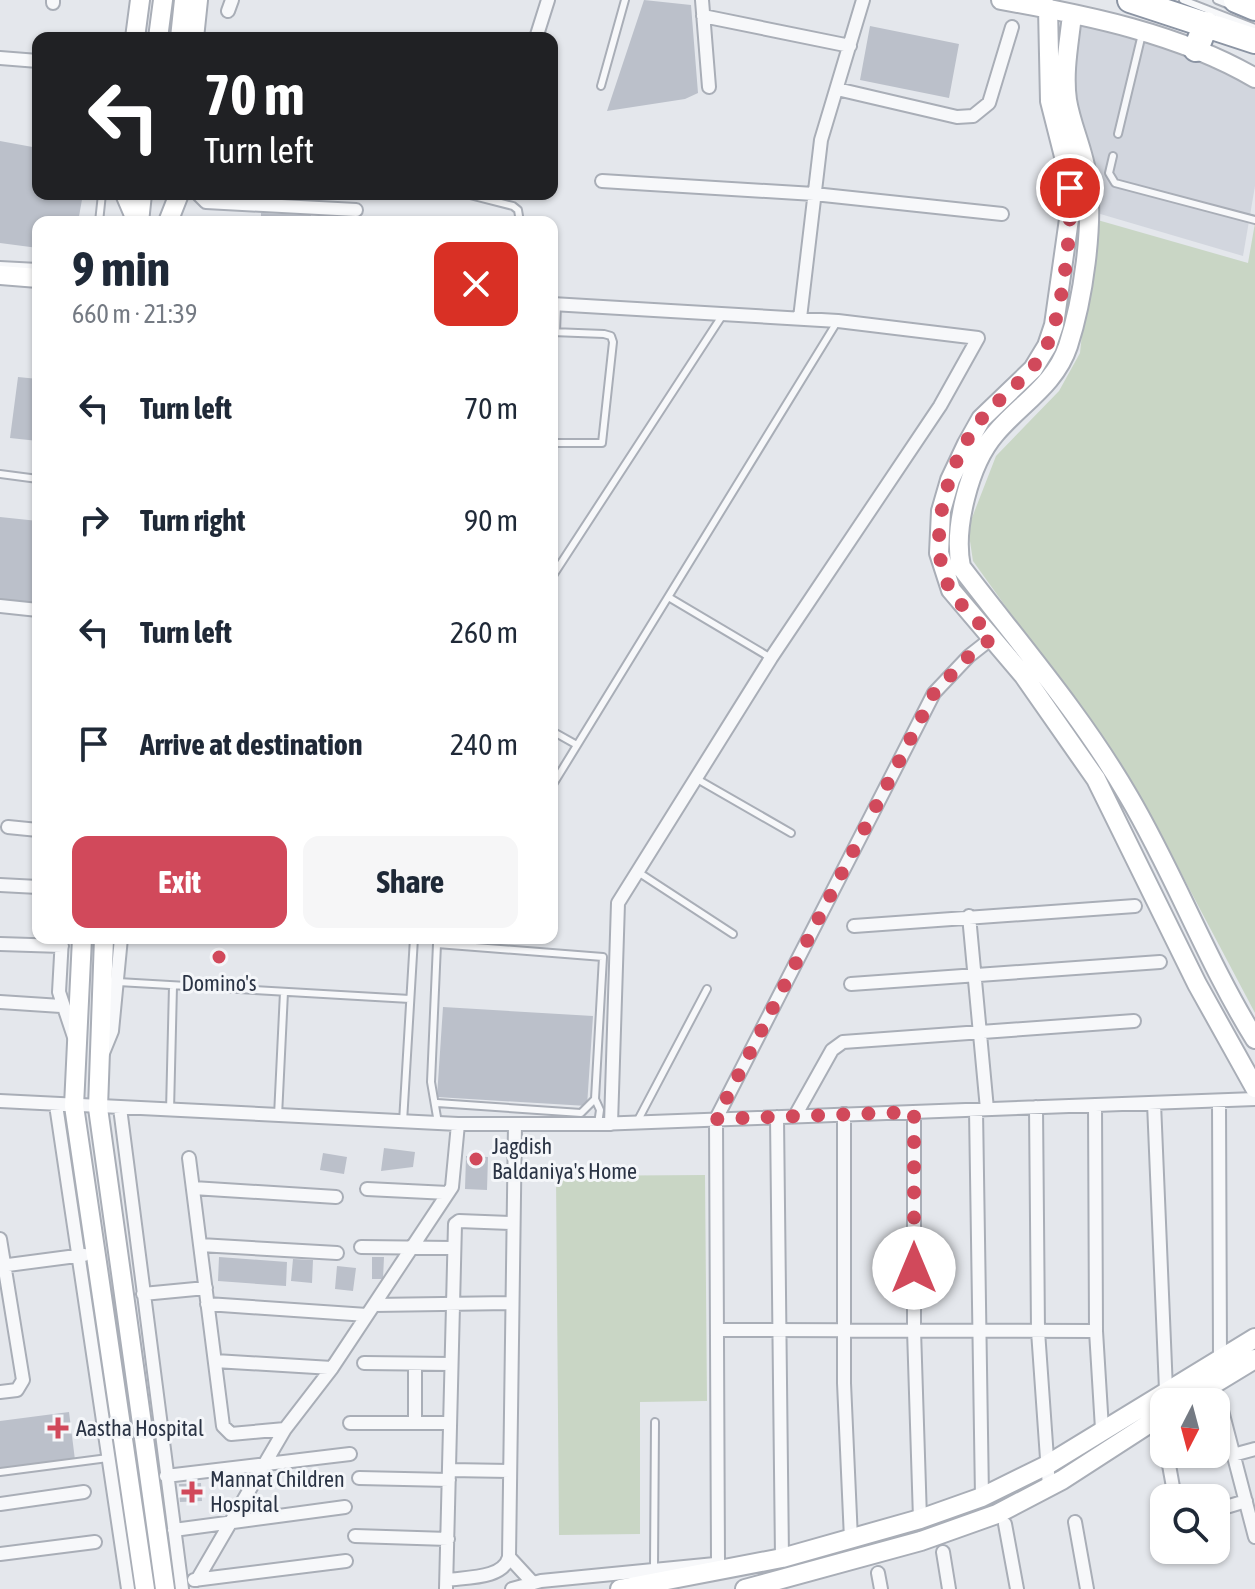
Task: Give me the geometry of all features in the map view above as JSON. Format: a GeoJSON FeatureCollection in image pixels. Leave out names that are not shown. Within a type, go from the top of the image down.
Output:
{"type":"FeatureCollection","features":[{"type":"Feature","properties":{"kind":"highway"},"geometry":{"type":"LineString","coordinates":[[1130,0],[1255,41]]}},
{"type":"Feature","properties":{"kind":"highway"},"geometry":{"type":"LineString","coordinates":[[1236,0],[1255,8]]}},
{"type":"Feature","properties":{"kind":"highway"},"geometry":{"type":"LineString","coordinates":[[1196,49],[1206,24]]}},
{"type":"Feature","properties":{"kind":"street"},"geometry":{"type":"LineString","coordinates":[[136,32],[140,0]]}},
{"type":"Feature","properties":{"kind":"street"},"geometry":{"type":"LineString","coordinates":[[159,32],[163,0]]}},
{"type":"Feature","properties":{"kind":"street"},"geometry":{"type":"LineString","coordinates":[[181,32],[184,0]]}},
{"type":"Feature","properties":{"kind":"street"},"geometry":{"type":"LineString","coordinates":[[195,32],[198,0]]}},
{"type":"Feature","properties":{"kind":"street"},"geometry":{"type":"LineString","coordinates":[[538,32],[548,0]]}},
{"type":"Feature","properties":{"kind":"street"},"geometry":{"type":"LineString","coordinates":[[702,0],[709,87]]}},
{"type":"Feature","properties":{"kind":"street"},"geometry":{"type":"LineString","coordinates":[[800,318],[821,140],[863,0]]}},
{"type":"Feature","properties":{"kind":"street"},"geometry":{"type":"LineString","coordinates":[[1001,0],[1041,5],[1196,49],[1215,55],[1255,78]]}},
{"type":"Feature","properties":{"kind":"street"},"geometry":{"type":"LineString","coordinates":[[1041,5],[1050,101],[1068,172],[1071,205],[1054,325],[1033,369],[981,419],[950,480],[939,532],[941,563],[951,590],[1024,676],[1096,779],[1197,984],[1255,1088]]}},
{"type":"Feature","properties":{"kind":"street"},"geometry":{"type":"LineString","coordinates":[[1072,15],[1067,101],[1083,155],[1088,207],[1075,319],[1068,348],[1054,376],[993,435],[979,463],[960,519],[957,549],[961,567],[1061,692],[1130,798],[1207,954],[1255,1039]]}},
{"type":"Feature","properties":{"kind":"street"},"geometry":{"type":"LineString","coordinates":[[703,16],[850,46]]}},
{"type":"Feature","properties":{"kind":"street"},"geometry":{"type":"LineString","coordinates":[[837,89],[957,117],[973,116],[989,103],[1012,27]]}},
{"type":"Feature","properties":{"kind":"street"},"geometry":{"type":"LineString","coordinates":[[0,58],[32,61]]}},
{"type":"Feature","properties":{"kind":"street"},"geometry":{"type":"LineString","coordinates":[[602,181],[814,194],[1002,214]]}},
{"type":"Feature","properties":{"kind":"street"},"geometry":{"type":"LineString","coordinates":[[204,200],[356,210]]}},
{"type":"Feature","properties":{"kind":"street"},"geometry":{"type":"LineString","coordinates":[[0,275],[32,278]]}},
{"type":"Feature","properties":{"kind":"street"},"geometry":{"type":"LineString","coordinates":[[558,304],[838,321],[978,338],[940,406],[771,658],[618,903],[605,1124]]}},
{"type":"Feature","properties":{"kind":"street"},"geometry":{"type":"LineString","coordinates":[[0,606],[32,609]]}},
{"type":"Feature","properties":{"kind":"street"},"geometry":{"type":"LineString","coordinates":[[718,1563],[716,1119],[934,693],[969,656],[992,638]]}},
{"type":"Feature","properties":{"kind":"street"},"geometry":{"type":"LineString","coordinates":[[8,827],[32,829]]}},
{"type":"Feature","properties":{"kind":"street"},"geometry":{"type":"LineString","coordinates":[[0,885],[32,887]]}},
{"type":"Feature","properties":{"kind":"street"},"geometry":{"type":"LineString","coordinates":[[854,926],[1135,906]]}},
{"type":"Feature","properties":{"kind":"street"},"geometry":{"type":"LineString","coordinates":[[969,916],[980,1032],[982,1109],[977,1331],[982,1497]]}},
{"type":"Feature","properties":{"kind":"street"},"geometry":{"type":"LineString","coordinates":[[0,944],[32,943]]}},
{"type":"Feature","properties":{"kind":"street"},"geometry":{"type":"LineString","coordinates":[[62,944],[61,1006],[75,1040]]}},
{"type":"Feature","properties":{"kind":"street"},"geometry":{"type":"LineString","coordinates":[[82,944],[75,1040],[65,1106],[86,1255],[108,1458],[128,1589]]}},
{"type":"Feature","properties":{"kind":"street"},"geometry":{"type":"LineString","coordinates":[[104,944],[98,1108],[176,1586]]}},
{"type":"Feature","properties":{"kind":"street"},"geometry":{"type":"LineString","coordinates":[[99,1063],[112,1031],[121,944]]}},
{"type":"Feature","properties":{"kind":"street"},"geometry":{"type":"LineString","coordinates":[[851,984],[1160,962]]}},
{"type":"Feature","properties":{"kind":"street"},"geometry":{"type":"LineString","coordinates":[[0,1002],[61,1006]]}},
{"type":"Feature","properties":{"kind":"street"},"geometry":{"type":"LineString","coordinates":[[795,1116],[836,1044],[1134,1021]]}},
{"type":"Feature","properties":{"kind":"street"},"geometry":{"type":"LineString","coordinates":[[0,1101],[403,1122],[605,1124],[1219,1103],[1255,1099]]}},
{"type":"Feature","properties":{"kind":"street"},"geometry":{"type":"LineString","coordinates":[[1154,1103],[1166,1388]]}},
{"type":"Feature","properties":{"kind":"street"},"geometry":{"type":"LineString","coordinates":[[1219,1103],[1220,1358]]}},
{"type":"Feature","properties":{"kind":"street"},"geometry":{"type":"LineString","coordinates":[[1095,1105],[1096,1331],[1102,1429]]}},
{"type":"Feature","properties":{"kind":"street"},"geometry":{"type":"LineString","coordinates":[[1036,1107],[1038,1331],[1049,1487]]}},
{"type":"Feature","properties":{"kind":"street"},"geometry":{"type":"LineString","coordinates":[[120,1108],[174,1530],[176,1586]]}},
{"type":"Feature","properties":{"kind":"street"},"geometry":{"type":"LineString","coordinates":[[914,1112],[914,1330],[920,1519]]}},
{"type":"Feature","properties":{"kind":"street"},"geometry":{"type":"LineString","coordinates":[[844,1114],[844,1330],[851,1539]]}},
{"type":"Feature","properties":{"kind":"street"},"geometry":{"type":"LineString","coordinates":[[777,1117],[782,1558]]}},
{"type":"Feature","properties":{"kind":"street"},"geometry":{"type":"LineString","coordinates":[[197,1580],[285,1429],[332,1368],[448,1193],[454,1180],[458,1124]]}},
{"type":"Feature","properties":{"kind":"street"},"geometry":{"type":"LineString","coordinates":[[513,1223],[456,1221],[447,1585],[497,1572],[507,1565],[509,1557],[515,1124]]}},
{"type":"Feature","properties":{"kind":"street"},"geometry":{"type":"LineString","coordinates":[[189,1158],[225,1431],[231,1434],[285,1429]]}},
{"type":"Feature","properties":{"kind":"street"},"geometry":{"type":"LineString","coordinates":[[193,1188],[336,1197]]}},
{"type":"Feature","properties":{"kind":"street"},"geometry":{"type":"LineString","coordinates":[[367,1189],[448,1193]]}},
{"type":"Feature","properties":{"kind":"street"},"geometry":{"type":"LineString","coordinates":[[0,1239],[22,1386],[0,1392]]}},
{"type":"Feature","properties":{"kind":"street"},"geometry":{"type":"LineString","coordinates":[[200,1245],[337,1253]]}},
{"type":"Feature","properties":{"kind":"street"},"geometry":{"type":"LineString","coordinates":[[361,1247],[453,1248]]}},
{"type":"Feature","properties":{"kind":"street"},"geometry":{"type":"LineString","coordinates":[[2,1266],[86,1255]]}},
{"type":"Feature","properties":{"kind":"street"},"geometry":{"type":"LineString","coordinates":[[86,1255],[145,1589]]}},
{"type":"Feature","properties":{"kind":"street"},"geometry":{"type":"LineString","coordinates":[[143,1294],[206,1288]]}},
{"type":"Feature","properties":{"kind":"street"},"geometry":{"type":"LineString","coordinates":[[207,1304],[370,1310],[512,1303]]}},
{"type":"Feature","properties":{"kind":"street"},"geometry":{"type":"LineString","coordinates":[[0,1328],[14,1326]]}},
{"type":"Feature","properties":{"kind":"street"},"geometry":{"type":"LineString","coordinates":[[718,1330],[1096,1331]]}},
{"type":"Feature","properties":{"kind":"street"},"geometry":{"type":"LineString","coordinates":[[1169,1388],[1255,1338]]}},
{"type":"Feature","properties":{"kind":"street"},"geometry":{"type":"LineString","coordinates":[[1207,1388],[1255,1359]]}},
{"type":"Feature","properties":{"kind":"street"},"geometry":{"type":"LineString","coordinates":[[215,1361],[332,1368]]}},
{"type":"Feature","properties":{"kind":"street"},"geometry":{"type":"LineString","coordinates":[[364,1363],[451,1364]]}},
{"type":"Feature","properties":{"kind":"street"},"geometry":{"type":"LineString","coordinates":[[415,1364],[415,1423]]}},
{"type":"Feature","properties":{"kind":"street"},"geometry":{"type":"LineString","coordinates":[[620,1589],[782,1558],[920,1519],[982,1497],[1047,1465],[1150,1400]]}},
{"type":"Feature","properties":{"kind":"street"},"geometry":{"type":"LineString","coordinates":[[350,1423],[450,1423]]}},
{"type":"Feature","properties":{"kind":"street"},"geometry":{"type":"LineString","coordinates":[[741,1567],[748,1589],[921,1541],[997,1514],[1150,1435]]}},
{"type":"Feature","properties":{"kind":"street"},"geometry":{"type":"LineString","coordinates":[[1230,1443],[1255,1537]]}},
{"type":"Feature","properties":{"kind":"street"},"geometry":{"type":"LineString","coordinates":[[1233,1455],[1255,1449]]}},
{"type":"Feature","properties":{"kind":"street"},"geometry":{"type":"LineString","coordinates":[[166,1476],[350,1454]]}},
{"type":"Feature","properties":{"kind":"street"},"geometry":{"type":"LineString","coordinates":[[359,1478],[510,1471]]}},
{"type":"Feature","properties":{"kind":"street"},"geometry":{"type":"LineString","coordinates":[[0,1504],[84,1492]]}},
{"type":"Feature","properties":{"kind":"street"},"geometry":{"type":"LineString","coordinates":[[1230,1506],[1246,1501]]}},
{"type":"Feature","properties":{"kind":"street"},"geometry":{"type":"LineString","coordinates":[[174,1530],[345,1507]]}},
{"type":"Feature","properties":{"kind":"street"},"geometry":{"type":"LineString","coordinates":[[1075,1522],[1087,1589]]}},
{"type":"Feature","properties":{"kind":"street"},"geometry":{"type":"LineString","coordinates":[[1005,1524],[1017,1589]]}},
{"type":"Feature","properties":{"kind":"street"},"geometry":{"type":"LineString","coordinates":[[355,1536],[448,1539]]}},
{"type":"Feature","properties":{"kind":"street"},"geometry":{"type":"LineString","coordinates":[[0,1554],[95,1542]]}},
{"type":"Feature","properties":{"kind":"street"},"geometry":{"type":"LineString","coordinates":[[943,1552],[949,1589]]}},
{"type":"Feature","properties":{"kind":"street"},"geometry":{"type":"LineString","coordinates":[[509,1557],[533,1583]]}},
{"type":"Feature","properties":{"kind":"street"},"geometry":{"type":"LineString","coordinates":[[176,1586],[197,1580],[346,1561]]}},
{"type":"Feature","properties":{"kind":"street"},"geometry":{"type":"LineString","coordinates":[[512,1589],[533,1583],[654,1568],[718,1563],[741,1567]]}},
{"type":"Feature","properties":{"kind":"street"},"geometry":{"type":"LineString","coordinates":[[878,1573],[881,1589]]}},
{"type":"Feature","properties":{"kind":"lane"},"geometry":{"type":"LineString","coordinates":[[601,86],[625,0]]}},
{"type":"Feature","properties":{"kind":"lane"},"geometry":{"type":"LineString","coordinates":[[1183,0],[1255,28]]}},
{"type":"Feature","properties":{"kind":"lane"},"geometry":{"type":"LineString","coordinates":[[1217,0],[1255,15]]}},
{"type":"Feature","properties":{"kind":"lane"},"geometry":{"type":"LineString","coordinates":[[1118,134],[1142,34]]}},
{"type":"Feature","properties":{"kind":"lane"},"geometry":{"type":"LineString","coordinates":[[1113,156],[1109,173],[1115,183],[1255,220]]}},
{"type":"Feature","properties":{"kind":"lane"},"geometry":{"type":"LineString","coordinates":[[490,200],[513,206],[519,216]]}},
{"type":"Feature","properties":{"kind":"lane"},"geometry":{"type":"LineString","coordinates":[[0,265],[32,267]]}},
{"type":"Feature","properties":{"kind":"lane"},"geometry":{"type":"LineString","coordinates":[[558,568],[724,313]]}},
{"type":"Feature","properties":{"kind":"lane"},"geometry":{"type":"LineString","coordinates":[[558,776],[838,321]]}},
{"type":"Feature","properties":{"kind":"lane"},"geometry":{"type":"LineString","coordinates":[[558,332],[604,334],[611,336],[613,342],[602,443],[558,443]]}},
{"type":"Feature","properties":{"kind":"lane"},"geometry":{"type":"LineString","coordinates":[[0,474],[32,478]]}},
{"type":"Feature","properties":{"kind":"lane"},"geometry":{"type":"LineString","coordinates":[[670,598],[771,658]]}},
{"type":"Feature","properties":{"kind":"lane"},"geometry":{"type":"LineString","coordinates":[[558,734],[577,745]]}},
{"type":"Feature","properties":{"kind":"lane"},"geometry":{"type":"LineString","coordinates":[[696,779],[791,833]]}},
{"type":"Feature","properties":{"kind":"lane"},"geometry":{"type":"LineString","coordinates":[[638,872],[733,934]]}},
{"type":"Feature","properties":{"kind":"lane"},"geometry":{"type":"LineString","coordinates":[[403,1122],[414,944]]}},
{"type":"Feature","properties":{"kind":"lane"},"geometry":{"type":"LineString","coordinates":[[438,1123],[431,1082],[437,944],[603,957],[595,1099],[605,1124]]}},
{"type":"Feature","properties":{"kind":"lane"},"geometry":{"type":"LineString","coordinates":[[118,982],[410,999]]}},
{"type":"Feature","properties":{"kind":"lane"},"geometry":{"type":"LineString","coordinates":[[170,1111],[173,986]]}},
{"type":"Feature","properties":{"kind":"lane"},"geometry":{"type":"LineString","coordinates":[[637,1122],[707,989]]}},
{"type":"Feature","properties":{"kind":"lane"},"geometry":{"type":"LineString","coordinates":[[278,1116],[284,992]]}},
{"type":"Feature","properties":{"kind":"lane"},"geometry":{"type":"LineString","coordinates":[[437,1103],[581,1113],[595,1099]]}},
{"type":"Feature","properties":{"kind":"lane"},"geometry":{"type":"LineString","coordinates":[[654,1568],[655,1422]]}},
{"type":"Feature","properties":{"kind":"lane"},"geometry":{"type":"LineString","coordinates":[[0,1472],[108,1458]]}},
{"type":"Feature","properties":{"kind":"shaded area"},"geometry":{"type":"Polygon","coordinates":[[[1075,22],[1214,59],[1255,84],[1255,186],[1243,256],[1097,213],[1072,100],[1075,22]]]}},
{"type":"Feature","properties":{"kind":"green space"},"geometry":{"type":"Polygon","coordinates":[[[1094,219],[1248,263],[1255,223],[1255,1013],[1137,790],[973,561],[968,528],[996,456],[1059,391],[1080,353],[1094,219]]]}},
{"type":"Feature","properties":{"kind":"green space"},"geometry":{"type":"Polygon","coordinates":[[[705,1175],[707,1401],[640,1402],[640,1534],[559,1535],[556,1176],[705,1175]]]}},
{"type":"Feature","properties":{"kind":"building"},"geometry":{"type":"Polygon","coordinates":[[[644,0],[691,5],[698,93],[685,99],[607,111],[644,0]]]}},
{"type":"Feature","properties":{"kind":"building"},"geometry":{"type":"Polygon","coordinates":[[[870,26],[959,44],[949,98],[860,80],[870,26]]]}},
{"type":"Feature","properties":{"kind":"building"},"geometry":{"type":"Polygon","coordinates":[[[0,141],[32,147],[32,200],[82,200],[79,216],[32,216],[32,247],[0,243],[0,141]]]}},
{"type":"Feature","properties":{"kind":"building"},"geometry":{"type":"Polygon","coordinates":[[[261,213],[311,215],[311,216],[261,216],[261,213]]]}},
{"type":"Feature","properties":{"kind":"building"},"geometry":{"type":"Polygon","coordinates":[[[18,377],[32,378],[32,440],[10,438],[18,377]]]}},
{"type":"Feature","properties":{"kind":"building"},"geometry":{"type":"Polygon","coordinates":[[[0,517],[32,520],[32,603],[0,599],[0,517]]]}},
{"type":"Feature","properties":{"kind":"building"},"geometry":{"type":"Polygon","coordinates":[[[443,1007],[593,1016],[587,1106],[437,1097],[443,1007]]]}},
{"type":"Feature","properties":{"kind":"building"},"geometry":{"type":"Polygon","coordinates":[[[384,1148],[415,1152],[413,1167],[381,1171],[384,1148]]]}},
{"type":"Feature","properties":{"kind":"building"},"geometry":{"type":"Polygon","coordinates":[[[323,1153],[347,1157],[344,1174],[320,1170],[323,1153]]]}},
{"type":"Feature","properties":{"kind":"building"},"geometry":{"type":"Polygon","coordinates":[[[466,1156],[488,1157],[487,1190],[465,1189],[466,1156]]]}},
{"type":"Feature","properties":{"kind":"building"},"geometry":{"type":"Polygon","coordinates":[[[219,1257],[287,1262],[286,1286],[218,1281],[219,1257]]]}},
{"type":"Feature","properties":{"kind":"building"},"geometry":{"type":"Polygon","coordinates":[[[372,1257],[384,1257],[383,1279],[372,1279],[372,1257]]]}},
{"type":"Feature","properties":{"kind":"building"},"geometry":{"type":"Polygon","coordinates":[[[293,1259],[313,1260],[312,1283],[291,1281],[293,1259]]]}},
{"type":"Feature","properties":{"kind":"building"},"geometry":{"type":"Polygon","coordinates":[[[337,1266],[356,1268],[353,1291],[335,1289],[337,1266]]]}},
{"type":"Feature","properties":{"kind":"building"},"geometry":{"type":"Polygon","coordinates":[[[69,1412],[75,1460],[0,1469],[0,1421],[69,1412]]]}},
{"type":"Feature","properties":{"kind":"building"},"geometry":{"type":"Polygon","coordinates":[[[201,1483],[202,1501],[180,1502],[179,1484],[201,1483]]]}},
{"type":"Feature","properties":{"kind":"place","name":"Domino's"},"geometry":{"type":"Point","coordinates":[219,957]}},
{"type":"Feature","properties":{"kind":"place","name":"Jagdish Baldaniya's Home"},"geometry":{"type":"Point","coordinates":[476,1159]}},
{"type":"Feature","properties":{"kind":"place","name":"Aastha Hospital"},"geometry":{"type":"Point","coordinates":[58,1428]}},
{"type":"Feature","properties":{"kind":"place","name":"Mannat Children Hospital"},"geometry":{"type":"Point","coordinates":[192,1492]}},
{"type":"Feature","properties":{"kind":"route"},"geometry":{"type":"LineString","coordinates":[[914,1268],[914,1112],[716,1119],[934,693],[969,656],[992,638],[951,590],[943,572],[939,553],[941,511],[950,480],[981,419],[1033,369],[1047,346],[1054,325],[1066,252],[1070,188]]}}]}
